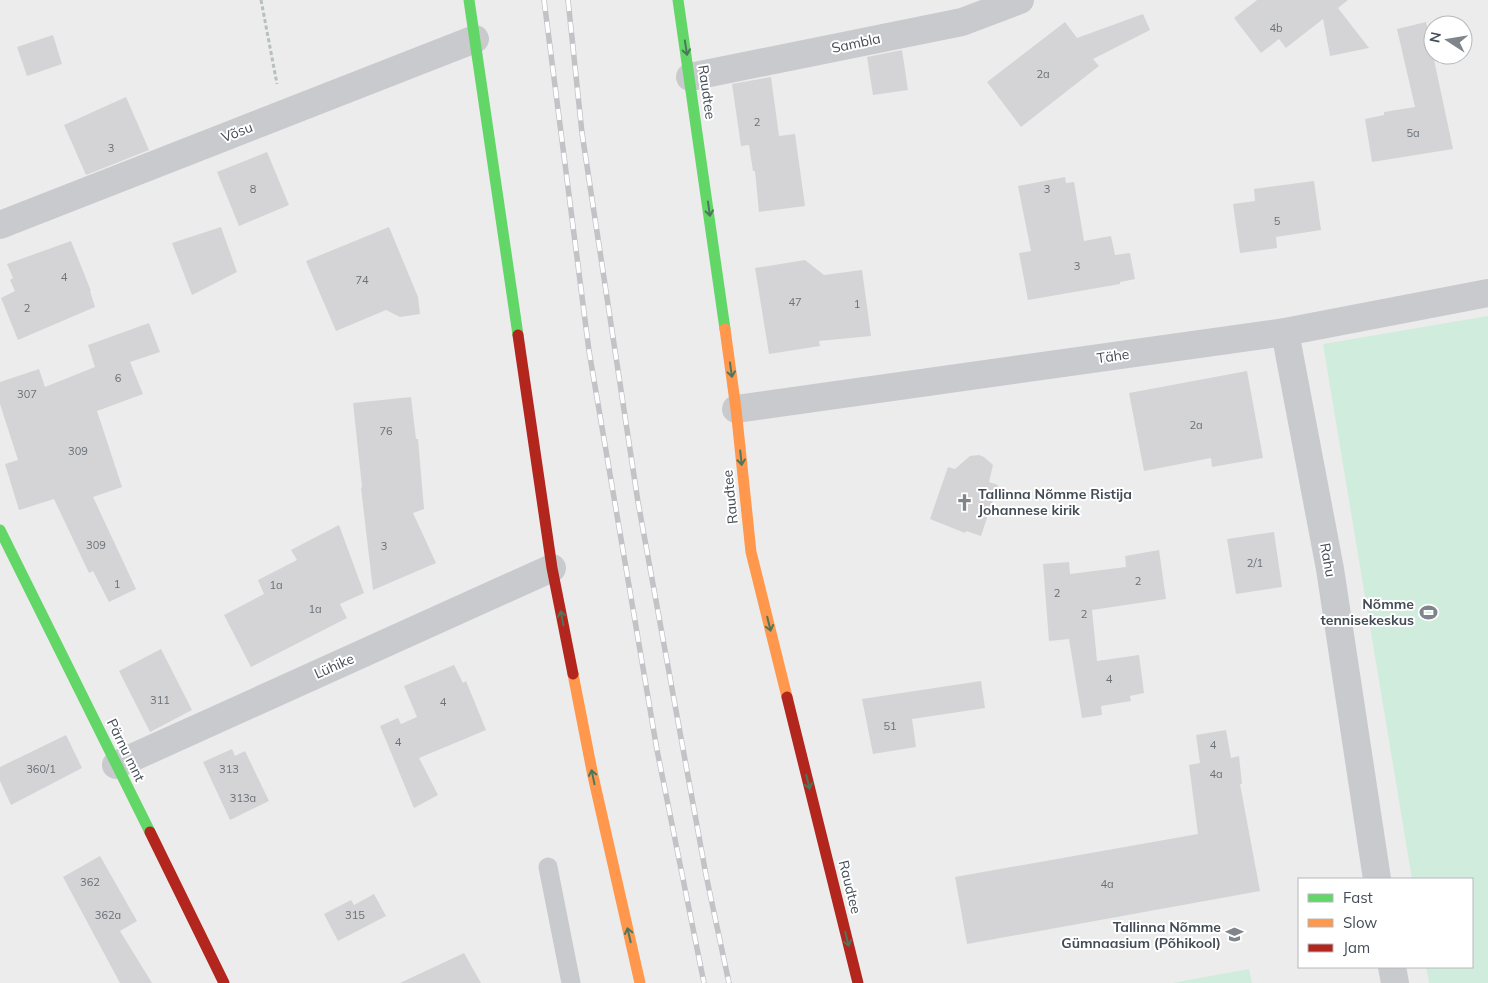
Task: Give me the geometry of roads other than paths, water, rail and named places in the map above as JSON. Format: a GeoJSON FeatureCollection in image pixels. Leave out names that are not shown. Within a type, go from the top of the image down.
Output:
{"type":"FeatureCollection","features":[{"type":"Feature","properties":{"kind":"street"},"geometry":{"type":"LineString","coordinates":[[469,0],[552,568],[593,776],[640,983]]}},
{"type":"Feature","properties":{"kind":"street","name":"Raudtee"},"geometry":{"type":"LineString","coordinates":[[678,0],[736,409],[751,552],[858,983]]}},
{"type":"Feature","properties":{"kind":"street","name":"Sambla"},"geometry":{"type":"LineString","coordinates":[[690,77],[962,22],[1020,0]]}},
{"type":"Feature","properties":{"kind":"street","name":"Võsu"},"geometry":{"type":"LineString","coordinates":[[0,225],[475,39]]}},
{"type":"Feature","properties":{"kind":"street","name":"Tähe"},"geometry":{"type":"LineString","coordinates":[[736,409],[1285,332],[1488,293]]}},
{"type":"Feature","properties":{"kind":"street","name":"Rahu"},"geometry":{"type":"LineString","coordinates":[[1285,332],[1330,569],[1377,878]]}},
{"type":"Feature","properties":{"kind":"street","name":"Pärnu mnt"},"geometry":{"type":"LineString","coordinates":[[0,530],[224,983]]}},
{"type":"Feature","properties":{"kind":"street","name":"Lühike"},"geometry":{"type":"LineString","coordinates":[[116,765],[552,568]]}},
{"type":"Feature","properties":{"kind":"street"},"geometry":{"type":"LineString","coordinates":[[1392,968],[1394,983]]}},
{"type":"Feature","properties":{"kind":"lane"},"geometry":{"type":"LineString","coordinates":[[548,868],[572,983]]}},
{"type":"Feature","properties":{"kind":"railway"},"geometry":{"type":"LineString","coordinates":[[544,0],[589,351],[657,750],[704,983]]}},
{"type":"Feature","properties":{"kind":"railway"},"geometry":{"type":"LineString","coordinates":[[568,0],[582,133],[638,502],[706,875],[729,983]]}},
{"type":"Feature","properties":{"kind":"place","name":"Tallinna Nõmme Ristija Johannese kirik"},"geometry":{"type":"Point","coordinates":[964,502]}},
{"type":"Feature","properties":{"kind":"place","name":"Nõmme tennisekeskus"},"geometry":{"type":"Point","coordinates":[1428,612]}},
{"type":"Feature","properties":{"kind":"place","name":"Tallinna Nõmme Gümnaasium (Põhikool)"},"geometry":{"type":"Point","coordinates":[1235,935]}}]}
